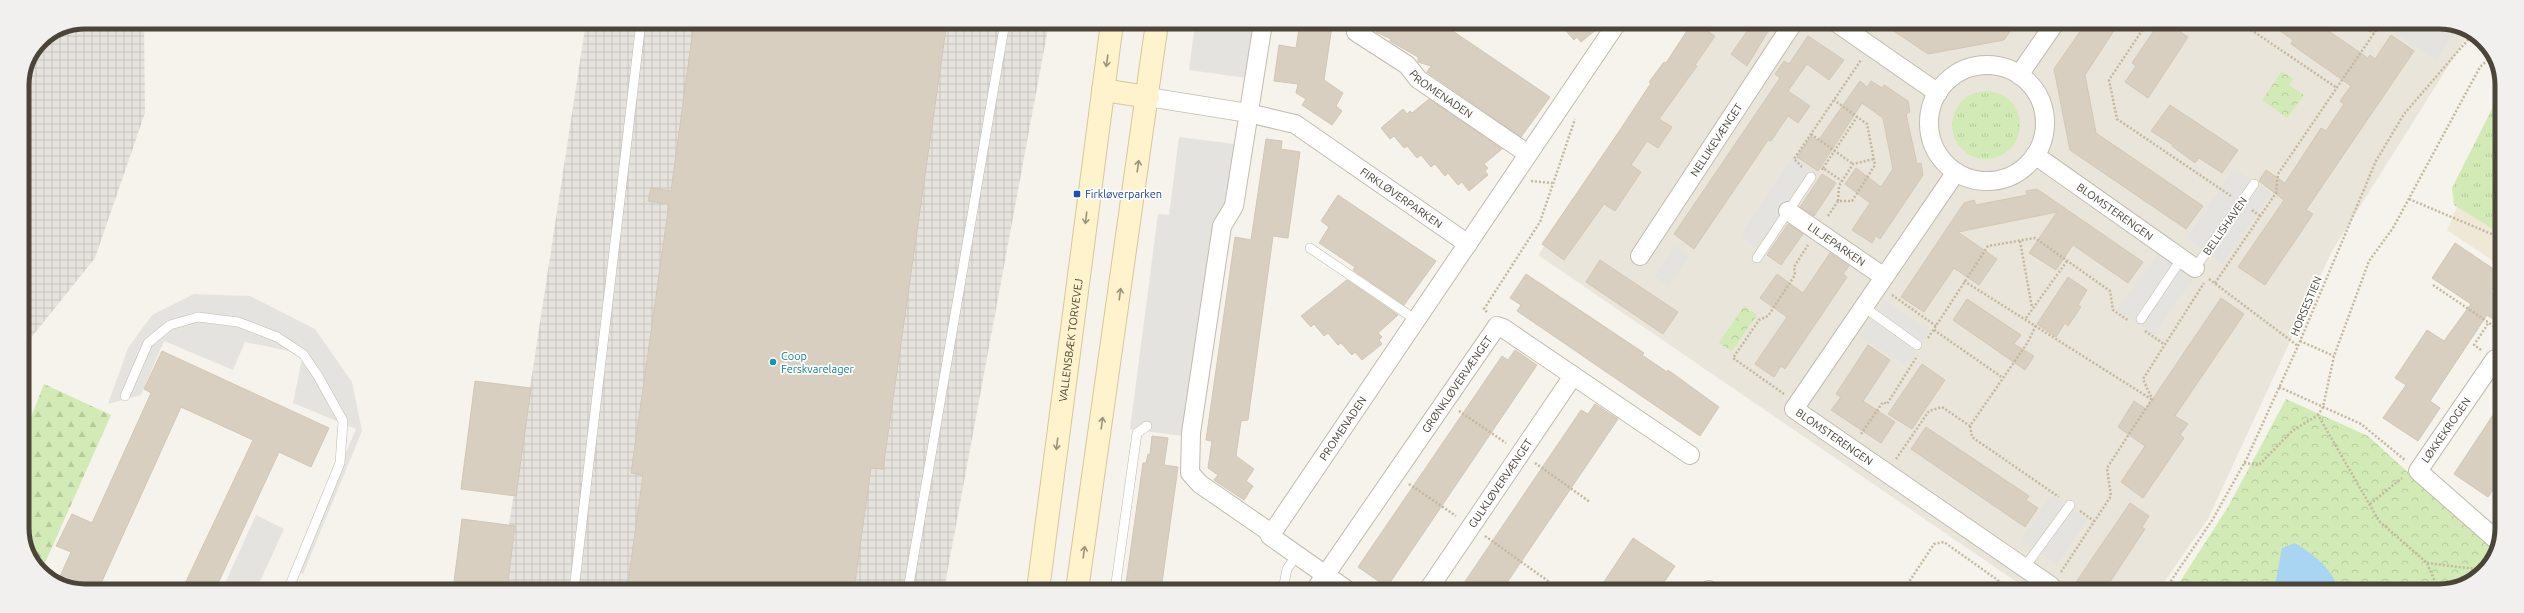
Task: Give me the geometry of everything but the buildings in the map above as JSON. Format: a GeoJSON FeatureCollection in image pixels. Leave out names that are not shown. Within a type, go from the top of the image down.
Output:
{"type":"FeatureCollection","features":[{"type":"Feature","properties":{"kind":"street","name":"VALLENSBÆK TORVEVEJ"},"geometry":{"type":"LineString","coordinates":[[1039,584],[1111,29]]}},
{"type":"Feature","properties":{"kind":"street"},"geometry":{"type":"LineString","coordinates":[[1078,584],[1148,97],[1156,29]]}},
{"type":"Feature","properties":{"kind":"street"},"geometry":{"type":"LineString","coordinates":[[1261,29],[1234,206],[1222,226],[1191,433],[1190,473],[1200,484],[1339,584]]}},
{"type":"Feature","properties":{"kind":"street","name":"PROMENADEN"},"geometry":{"type":"LineString","coordinates":[[1270,534],[1613,29]]}},
{"type":"Feature","properties":{"kind":"street","name":"NELLIKEVÆNGET"},"geometry":{"type":"LineString","coordinates":[[1640,256],[1789,29]]}},
{"type":"Feature","properties":{"kind":"street"},"geometry":{"type":"LineString","coordinates":[[1846,29],[1938,93]]}},
{"type":"Feature","properties":{"kind":"street"},"geometry":{"type":"LineString","coordinates":[[2019,75],[2051,29]]}},
{"type":"Feature","properties":{"kind":"street","name":"PROMENADEN"},"geometry":{"type":"LineString","coordinates":[[1356,32],[1407,66],[1418,79],[1528,154]]}},
{"type":"Feature","properties":{"kind":"street"},"geometry":{"type":"LineString","coordinates":[[1979,66],[2000,67],[2019,75],[2033,89],[2044,112],[2043,138],[2035,155],[2022,169],[2001,179],[1977,180],[1956,172],[1940,157],[1931,138],[1930,118],[1938,93],[1952,77],[1979,66]]}},
{"type":"Feature","properties":{"kind":"street"},"geometry":{"type":"LineString","coordinates":[[1103,90],[1148,97]]}},
{"type":"Feature","properties":{"kind":"street","name":"FIRKLØVERPARKEN"},"geometry":{"type":"LineString","coordinates":[[1148,97],[1248,113],[1295,124],[1468,244]]}},
{"type":"Feature","properties":{"kind":"street","name":"BLOMSTERENGEN"},"geometry":{"type":"LineString","coordinates":[[2035,155],[2195,268]]}},
{"type":"Feature","properties":{"kind":"street","name":"BLOMSTERENGEN"},"geometry":{"type":"LineString","coordinates":[[1956,172],[1794,409],[2029,561],[2049,584]]}},
{"type":"Feature","properties":{"kind":"street","name":"LILJEPARKEN"},"geometry":{"type":"LineString","coordinates":[[1788,212],[1817,231],[1881,282]]}},
{"type":"Feature","properties":{"kind":"street","name":"GRØNKLØVERVÆNGET"},"geometry":{"type":"LineString","coordinates":[[1319,584],[1497,326],[1503,328],[1690,455]]}},
{"type":"Feature","properties":{"kind":"street","name":"LØKKEKROGEN"},"geometry":{"type":"LineString","coordinates":[[2494,538],[2416,469],[2495,359]]}},
{"type":"Feature","properties":{"kind":"street","name":"GULKLØVERVÆNGET"},"geometry":{"type":"LineString","coordinates":[[1432,584],[1573,376]]}},
{"type":"Feature","properties":{"kind":"lane"},"geometry":{"type":"LineString","coordinates":[[575,584],[641,29]]}},
{"type":"Feature","properties":{"kind":"lane"},"geometry":{"type":"LineString","coordinates":[[909,584],[1004,29]]}},
{"type":"Feature","properties":{"kind":"lane"},"geometry":{"type":"LineString","coordinates":[[1757,258],[1811,177]]}},
{"type":"Feature","properties":{"kind":"lane","name":"BELLISHAVEN"},"geometry":{"type":"LineString","coordinates":[[2141,319],[2195,268],[2254,184]]}},
{"type":"Feature","properties":{"kind":"lane"},"geometry":{"type":"LineString","coordinates":[[1310,248],[1416,320]]}},
{"type":"Feature","properties":{"kind":"lane"},"geometry":{"type":"LineString","coordinates":[[1864,307],[1919,347]]}},
{"type":"Feature","properties":{"kind":"lane"},"geometry":{"type":"LineString","coordinates":[[125,396],[148,343],[170,325],[198,317],[238,322],[277,337],[303,354],[318,376],[343,421],[340,463],[290,584]]}},
{"type":"Feature","properties":{"kind":"lane"},"geometry":{"type":"LineString","coordinates":[[1116,584],[1137,433],[1147,426]]}},
{"type":"Feature","properties":{"kind":"lane"},"geometry":{"type":"LineString","coordinates":[[2029,561],[2070,505]]}},
{"type":"Feature","properties":{"kind":"lane"},"geometry":{"type":"LineString","coordinates":[[1284,584],[1287,569],[1297,555]]}},
{"type":"Feature","properties":{"kind":"path"},"geometry":{"type":"LineString","coordinates":[[2143,29],[2109,80],[2117,119],[2260,216]]}},
{"type":"Feature","properties":{"kind":"path"},"geometry":{"type":"LineString","coordinates":[[2250,29],[2337,88]]}},
{"type":"Feature","properties":{"kind":"path"},"geometry":{"type":"LineString","coordinates":[[2368,29],[2374,34]]}},
{"type":"Feature","properties":{"kind":"path"},"geometry":{"type":"LineString","coordinates":[[2215,283],[2276,193],[2278,174],[2377,29]]}},
{"type":"Feature","properties":{"kind":"path","name":"HORSESTIEN"},"geometry":{"type":"LineString","coordinates":[[2169,584],[2213,519],[2244,463],[2298,346],[2376,161],[2404,114],[2469,38]]}},
{"type":"Feature","properties":{"kind":"path"},"geometry":{"type":"LineString","coordinates":[[1857,117],[1817,176],[1811,177],[1794,159],[1870,46]]}},
{"type":"Feature","properties":{"kind":"path"},"geometry":{"type":"LineString","coordinates":[[2244,463],[2259,465],[2292,431],[2318,415],[2323,407],[2334,356],[2369,260],[2393,228],[2480,67],[2489,59]]}},
{"type":"Feature","properties":{"kind":"path"},"geometry":{"type":"LineString","coordinates":[[1834,100],[1867,124],[1875,165],[1852,201],[1838,202]]}},
{"type":"Feature","properties":{"kind":"path"},"geometry":{"type":"LineString","coordinates":[[1497,326],[1492,316],[1484,309],[1540,222],[1577,112]]}},
{"type":"Feature","properties":{"kind":"path"},"geometry":{"type":"LineString","coordinates":[[1811,134],[1853,164]]}},
{"type":"Feature","properties":{"kind":"path"},"geometry":{"type":"LineString","coordinates":[[1798,404],[1733,358],[1759,320],[1768,316],[1794,275],[1794,267],[1838,202],[1839,186],[1853,164],[1874,159]]}},
{"type":"Feature","properties":{"kind":"path"},"geometry":{"type":"LineString","coordinates":[[1823,168],[1842,181]]}},
{"type":"Feature","properties":{"kind":"path"},"geometry":{"type":"LineString","coordinates":[[2409,199],[2495,235]]}},
{"type":"Feature","properties":{"kind":"path"},"geometry":{"type":"LineString","coordinates":[[1866,440],[1860,436],[1883,402],[1887,404],[1919,347],[1934,330],[1964,281],[1988,246],[2035,238],[2110,291],[2113,310],[2131,322]]}},
{"type":"Feature","properties":{"kind":"path"},"geometry":{"type":"LineString","coordinates":[[2020,241],[2032,308]]}},
{"type":"Feature","properties":{"kind":"path"},"geometry":{"type":"LineString","coordinates":[[2026,318],[2067,261]]}},
{"type":"Feature","properties":{"kind":"path"},"geometry":{"type":"LineString","coordinates":[[2152,399],[2143,379],[2164,344],[2195,268],[2298,346]]}},
{"type":"Feature","properties":{"kind":"path"},"geometry":{"type":"LineString","coordinates":[[1964,281],[2026,318],[2152,399]]}},
{"type":"Feature","properties":{"kind":"path"},"geometry":{"type":"LineString","coordinates":[[1881,282],[1936,326]]}},
{"type":"Feature","properties":{"kind":"path"},"geometry":{"type":"LineString","coordinates":[[2433,285],[2495,327]]}},
{"type":"Feature","properties":{"kind":"path"},"geometry":{"type":"LineString","coordinates":[[2036,325],[2028,342],[1970,426],[1972,437],[2094,521]]}},
{"type":"Feature","properties":{"kind":"path"},"geometry":{"type":"LineString","coordinates":[[1934,330],[2003,378]]}},
{"type":"Feature","properties":{"kind":"path"},"geometry":{"type":"LineString","coordinates":[[2142,330],[2164,344]]}},
{"type":"Feature","properties":{"kind":"path"},"geometry":{"type":"LineString","coordinates":[[2300,341],[2334,356]]}},
{"type":"Feature","properties":{"kind":"path"},"geometry":{"type":"LineString","coordinates":[[2279,387],[2361,424],[2416,469],[2370,504]]}},
{"type":"Feature","properties":{"kind":"path"},"geometry":{"type":"LineString","coordinates":[[2052,584],[2111,496],[2107,468],[2152,399]]}},
{"type":"Feature","properties":{"kind":"path"},"geometry":{"type":"LineString","coordinates":[[1896,460],[1929,411],[1942,407],[1970,426]]}},
{"type":"Feature","properties":{"kind":"path"},"geometry":{"type":"LineString","coordinates":[[2318,415],[2379,521],[2427,563],[2436,584]]}},
{"type":"Feature","properties":{"kind":"path"},"geometry":{"type":"LineString","coordinates":[[1890,456],[1902,464]]}},
{"type":"Feature","properties":{"kind":"path"},"geometry":{"type":"LineString","coordinates":[[1908,584],[1934,544],[1944,542],[2001,584]]}},
{"type":"Feature","properties":{"kind":"path"},"geometry":{"type":"LineString","coordinates":[[2029,561],[2060,572]]}},
{"type":"Feature","properties":{"kind":"path"},"geometry":{"type":"LineString","coordinates":[[2427,563],[2477,569]]}},
{"type":"Feature","properties":{"kind":"path"},"geometry":{"type":"LineString","coordinates":[[1529,566],[1554,584]]}},
{"type":"Feature","properties":{"kind":"shaded area"},"geometry":{"type":"Polygon","coordinates":[[[84,29],[144,29],[145,113],[95,258],[29,340],[29,84],[33,63],[45,45],[63,33],[84,29]]]}},
{"type":"Feature","properties":{"kind":"shaded area"},"geometry":{"type":"Polygon","coordinates":[[[585,29],[1048,29],[945,584],[500,584],[585,29]]]}},
{"type":"Feature","properties":{"kind":"shaded area"},"geometry":{"type":"Polygon","coordinates":[[[1194,29],[1268,29],[1261,80],[1189,70],[1194,29]]]}},
{"type":"Feature","properties":{"kind":"shaded area"},"geometry":{"type":"Polygon","coordinates":[[[1699,29],[2440,29],[2450,30],[2467,36],[2332,251],[2208,519],[2163,584],[2020,584],[1538,255],[1699,29]]]}},
{"type":"Feature","properties":{"kind":"shaded area"},"geometry":{"type":"Polygon","coordinates":[[[2391,29],[2440,29],[2455,31],[2436,59],[2391,29]]]}},
{"type":"Feature","properties":{"kind":"shaded area"},"geometry":{"type":"Polygon","coordinates":[[[2495,118],[2495,262],[2447,230],[2495,118]]]}},
{"type":"Feature","properties":{"kind":"shaded area"},"geometry":{"type":"Polygon","coordinates":[[[1179,137],[1235,144],[1196,438],[1130,429],[1158,214],[1169,215],[1179,137]]]}},
{"type":"Feature","properties":{"kind":"shaded area"},"geometry":{"type":"Polygon","coordinates":[[[1794,156],[1820,174],[1766,254],[1740,237],[1794,156]]]}},
{"type":"Feature","properties":{"kind":"shaded area"},"geometry":{"type":"Polygon","coordinates":[[[2234,169],[2271,193],[2223,264],[2187,238],[2234,169]]]}},
{"type":"Feature","properties":{"kind":"shaded area"},"geometry":{"type":"Polygon","coordinates":[[[1676,246],[1690,255],[1668,286],[1655,276],[1676,246]]]}},
{"type":"Feature","properties":{"kind":"shaded area"},"geometry":{"type":"Polygon","coordinates":[[[2157,254],[2192,280],[2154,335],[2118,310],[2157,254]]]}},
{"type":"Feature","properties":{"kind":"shaded area"},"geometry":{"type":"Polygon","coordinates":[[[194,294],[250,296],[315,329],[352,382],[362,431],[303,574],[295,570],[356,429],[293,403],[303,354],[245,342],[233,370],[164,341],[141,395],[108,404],[128,348],[152,315],[194,294]]]}},
{"type":"Feature","properties":{"kind":"shaded area"},"geometry":{"type":"Polygon","coordinates":[[[1884,300],[1930,331],[1906,366],[1860,336],[1884,300]]]}},
{"type":"Feature","properties":{"kind":"shaded area"},"geometry":{"type":"Polygon","coordinates":[[[2051,495],[2087,520],[2057,564],[2021,540],[2051,495]]]}},
{"type":"Feature","properties":{"kind":"shaded area"},"geometry":{"type":"Polygon","coordinates":[[[256,515],[284,529],[259,584],[225,584],[256,515]]]}},
{"type":"Feature","properties":{"kind":"green space"},"geometry":{"type":"Polygon","coordinates":[[[2282,71],[2293,79],[2289,85],[2304,95],[2287,118],[2262,100],[2282,71]]]}},
{"type":"Feature","properties":{"kind":"green space"},"geometry":{"type":"Polygon","coordinates":[[[1986,91],[1999,94],[2010,101],[2017,112],[2020,125],[2017,138],[2010,149],[1999,156],[1986,159],[1973,156],[1962,149],[1955,138],[1952,125],[1955,112],[1962,101],[1973,94],[1986,91]]]}},
{"type":"Feature","properties":{"kind":"green space"},"geometry":{"type":"Polygon","coordinates":[[[2495,103],[2495,230],[2454,205],[2452,188],[2495,103]]]}},
{"type":"Feature","properties":{"kind":"green space"},"geometry":{"type":"Polygon","coordinates":[[[1744,306],[1757,315],[1732,351],[1719,343],[1744,306]]]}},
{"type":"Feature","properties":{"kind":"green space"},"geometry":{"type":"Polygon","coordinates":[[[44,384],[111,415],[44,566],[33,550],[29,532],[29,422],[44,384]]]}},
{"type":"Feature","properties":{"kind":"green space"},"geometry":{"type":"Polygon","coordinates":[[[2286,399],[2368,436],[2491,548],[2488,556],[2476,570],[2467,577],[2450,583],[2178,584],[2228,507],[2286,399]]]}},
{"type":"Feature","properties":{"kind":"water"},"geometry":{"type":"Polygon","coordinates":[[[2295,543],[2309,552],[2322,563],[2332,575],[2336,584],[2275,584],[2282,548],[2295,543]]]}},
{"type":"Feature","properties":{"kind":"place","name":"Firkløverparken"},"geometry":{"type":"Point","coordinates":[1077,194]}},
{"type":"Feature","properties":{"kind":"place","name":"Coop Ferskvarelager"},"geometry":{"type":"Point","coordinates":[773,362]}}]}
